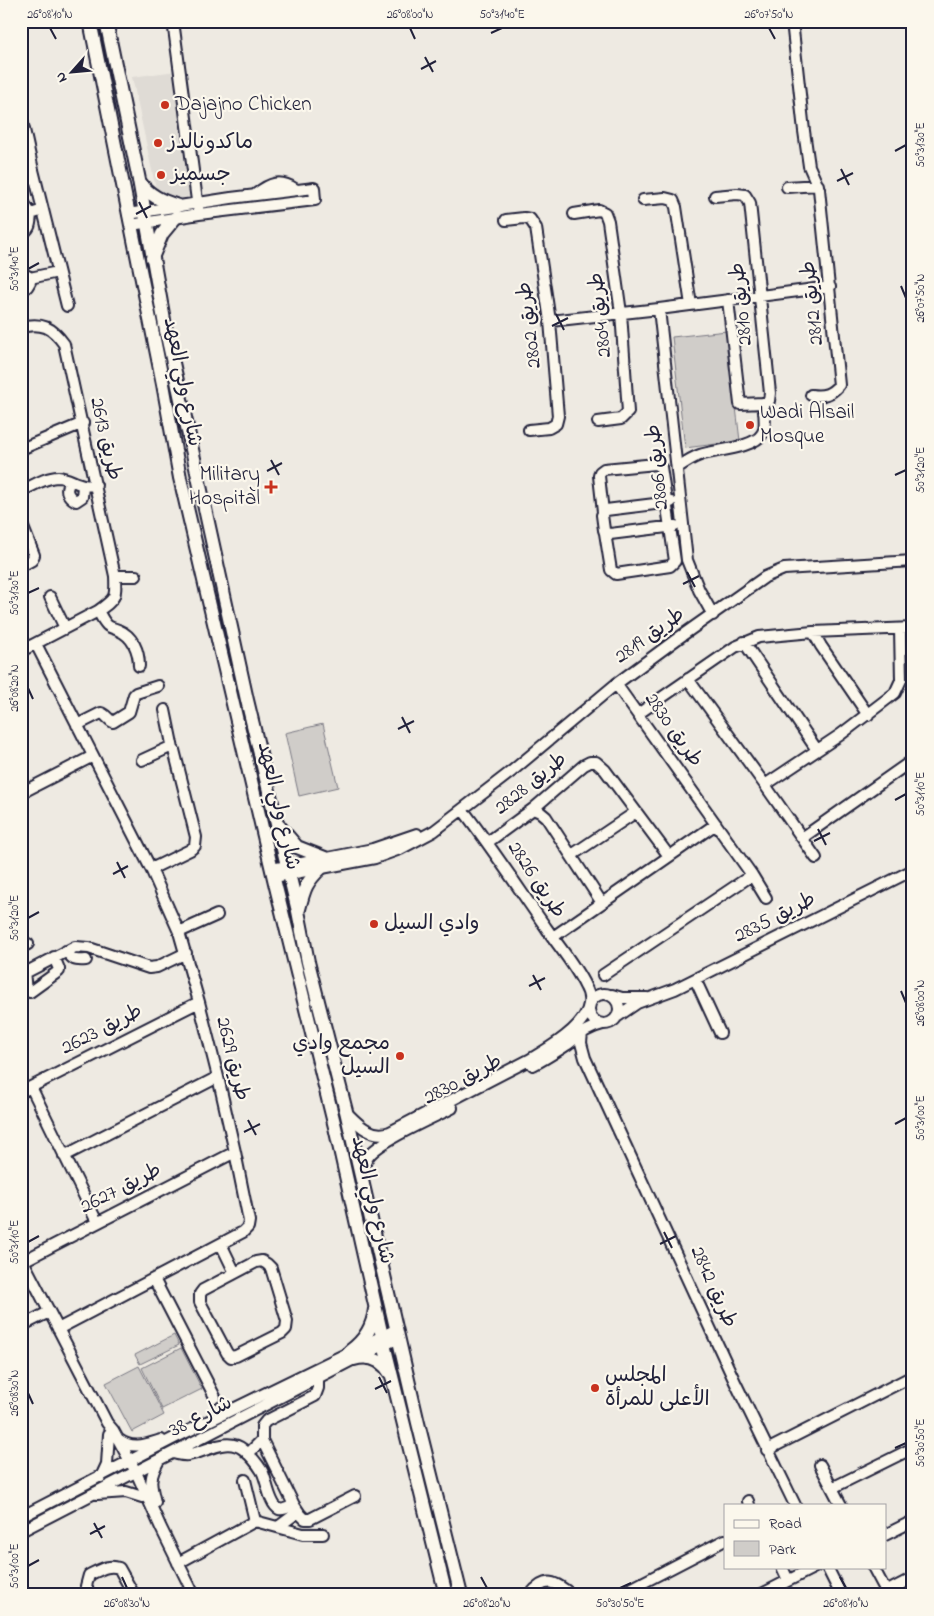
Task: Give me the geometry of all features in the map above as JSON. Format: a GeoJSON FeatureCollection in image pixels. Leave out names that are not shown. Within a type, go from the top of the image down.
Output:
{"type":"FeatureCollection","features":[{"type":"Feature","properties":{"kind":"main road"},"geometry":{"type":"LineString","coordinates":[[90,21],[105,97],[114,117],[137,217]]}},
{"type":"Feature","properties":{"kind":"main road","name":"شارع ولي العهد"},"geometry":{"type":"LineString","coordinates":[[106,21],[139,180],[137,217],[180,478],[250,774],[280,871],[375,1307],[446,1595]]}},
{"type":"Feature","properties":{"kind":"main road"},"geometry":{"type":"LineString","coordinates":[[139,180],[146,190],[177,212],[162,234],[152,258]]}},
{"type":"Feature","properties":{"kind":"main road","name":"شارع ولي العهد"},"geometry":{"type":"LineString","coordinates":[[137,217],[152,258],[166,331],[243,682],[278,826],[280,871],[298,911],[308,962],[346,1111],[362,1186],[461,1595]]}},
{"type":"Feature","properties":{"kind":"main road"},"geometry":{"type":"LineString","coordinates":[[278,826],[296,847],[323,863],[304,888],[298,911]]}},
{"type":"Feature","properties":{"kind":"main road"},"geometry":{"type":"LineString","coordinates":[[375,1307],[373,1322],[368,1333],[352,1355],[376,1359],[392,1375]]}},
{"type":"Feature","properties":{"kind":"street"},"geometry":{"type":"LineString","coordinates":[[173,21],[198,209]]}},
{"type":"Feature","properties":{"kind":"street","name":"طريق 2812"},"geometry":{"type":"LineString","coordinates":[[792,21],[809,166],[818,184],[840,385],[832,394],[811,395]]}},
{"type":"Feature","properties":{"kind":"street"},"geometry":{"type":"LineString","coordinates":[[21,116],[23,133],[67,306]]}},
{"type":"Feature","properties":{"kind":"street"},"geometry":{"type":"LineString","coordinates":[[787,188],[818,184]]}},
{"type":"Feature","properties":{"kind":"street"},"geometry":{"type":"LineString","coordinates":[[137,217],[198,209],[315,200],[314,188],[254,195],[198,209]]}},
{"type":"Feature","properties":{"kind":"street","name":"طريق 2810"},"geometry":{"type":"LineString","coordinates":[[715,196],[745,195],[750,203],[770,393],[769,401],[763,403]]}},
{"type":"Feature","properties":{"kind":"street"},"geometry":{"type":"LineString","coordinates":[[643,200],[665,198],[673,200],[676,207],[692,305]]}},
{"type":"Feature","properties":{"kind":"street"},"geometry":{"type":"LineString","coordinates":[[21,199],[30,214],[30,227],[21,234]]}},
{"type":"Feature","properties":{"kind":"street"},"geometry":{"type":"LineString","coordinates":[[30,214],[43,210]]}},
{"type":"Feature","properties":{"kind":"street","name":"طريق 2804"},"geometry":{"type":"LineString","coordinates":[[574,214],[598,210],[605,213],[608,221],[621,313],[628,412],[621,419],[598,422]]}},
{"type":"Feature","properties":{"kind":"street","name":"طريق 2802"},"geometry":{"type":"LineString","coordinates":[[506,220],[530,219],[536,228],[550,321],[558,416],[556,424],[549,428],[529,430]]}},
{"type":"Feature","properties":{"kind":"street"},"geometry":{"type":"LineString","coordinates":[[21,288],[29,285],[24,273],[58,272]]}},
{"type":"Feature","properties":{"kind":"street"},"geometry":{"type":"LineString","coordinates":[[550,321],[830,287]]}},
{"type":"Feature","properties":{"kind":"street"},"geometry":{"type":"LineString","coordinates":[[677,468],[688,460],[701,455],[748,444],[762,434],[764,428],[763,403],[740,404],[728,300]]}},
{"type":"Feature","properties":{"kind":"street","name":"طريق 2806"},"geometry":{"type":"LineString","coordinates":[[659,309],[687,560],[712,615]]}},
{"type":"Feature","properties":{"kind":"street","name":"طريق 2613"},"geometry":{"type":"LineString","coordinates":[[21,326],[45,326],[55,332],[64,344],[116,576],[116,593],[109,603],[98,611]]}},
{"type":"Feature","properties":{"kind":"street"},"geometry":{"type":"LineString","coordinates":[[21,450],[83,424]]}},
{"type":"Feature","properties":{"kind":"street"},"geometry":{"type":"LineString","coordinates":[[656,464],[661,467],[675,561],[673,564],[616,574],[612,570],[604,530],[603,512],[600,472],[656,464]]}},
{"type":"Feature","properties":{"kind":"street"},"geometry":{"type":"LineString","coordinates":[[21,491],[50,478],[58,477],[83,486],[96,485]]}},
{"type":"Feature","properties":{"kind":"street"},"geometry":{"type":"LineString","coordinates":[[71,481],[67,486],[67,492],[70,498],[76,501],[82,497],[83,486]]}},
{"type":"Feature","properties":{"kind":"street"},"geometry":{"type":"LineString","coordinates":[[603,512],[606,510],[680,500]]}},
{"type":"Feature","properties":{"kind":"street"},"geometry":{"type":"LineString","coordinates":[[21,522],[34,555],[32,560],[21,566]]}},
{"type":"Feature","properties":{"kind":"street"},"geometry":{"type":"LineString","coordinates":[[605,533],[610,534],[683,525]]}},
{"type":"Feature","properties":{"kind":"street","name":"طريق 2819"},"geometry":{"type":"LineString","coordinates":[[280,871],[374,854],[434,831],[512,771],[616,684],[765,577],[784,569],[913,561]]}},
{"type":"Feature","properties":{"kind":"street"},"geometry":{"type":"LineString","coordinates":[[116,576],[136,576]]}},
{"type":"Feature","properties":{"kind":"street"},"geometry":{"type":"LineString","coordinates":[[50,597],[65,628]]}},
{"type":"Feature","properties":{"kind":"street"},"geometry":{"type":"LineString","coordinates":[[21,652],[98,611],[107,625],[130,638],[139,656],[139,666]]}},
{"type":"Feature","properties":{"kind":"street"},"geometry":{"type":"LineString","coordinates":[[638,714],[744,642],[759,637],[813,632],[913,628]]}},
{"type":"Feature","properties":{"kind":"street"},"geometry":{"type":"LineString","coordinates":[[766,785],[890,698],[899,687],[901,680],[900,629]]}},
{"type":"Feature","properties":{"kind":"street"},"geometry":{"type":"LineString","coordinates":[[813,632],[868,715]]}},
{"type":"Feature","properties":{"kind":"street"},"geometry":{"type":"LineString","coordinates":[[744,642],[817,750]]}},
{"type":"Feature","properties":{"kind":"street","name":"طريق 2629"},"geometry":{"type":"LineString","coordinates":[[36,644],[151,869],[179,932],[218,1077],[249,1218],[249,1224],[243,1232],[58,1329]]}},
{"type":"Feature","properties":{"kind":"street"},"geometry":{"type":"LineString","coordinates":[[688,679],[766,785],[816,858]]}},
{"type":"Feature","properties":{"kind":"street","name":"طريق 2830"},"geometry":{"type":"LineString","coordinates":[[616,684],[752,875],[766,898]]}},
{"type":"Feature","properties":{"kind":"street"},"geometry":{"type":"LineString","coordinates":[[77,725],[101,713],[113,722],[130,712],[136,693],[158,686]]}},
{"type":"Feature","properties":{"kind":"street"},"geometry":{"type":"LineString","coordinates":[[151,869],[190,850],[195,846],[196,840],[165,710]]}},
{"type":"Feature","properties":{"kind":"street"},"geometry":{"type":"LineString","coordinates":[[142,760],[168,748],[173,748]]}},
{"type":"Feature","properties":{"kind":"street"},"geometry":{"type":"LineString","coordinates":[[21,793],[93,756]]}},
{"type":"Feature","properties":{"kind":"street"},"geometry":{"type":"LineString","coordinates":[[802,838],[913,760]]}},
{"type":"Feature","properties":{"kind":"street","name":"طريق 2828"},"geometry":{"type":"LineString","coordinates":[[488,842],[533,809],[578,769],[590,762],[596,762],[669,856]]}},
{"type":"Feature","properties":{"kind":"street"},"geometry":{"type":"LineString","coordinates":[[533,809],[546,817],[602,903]]}},
{"type":"Feature","properties":{"kind":"street","name":"طريق 2826"},"geometry":{"type":"LineString","coordinates":[[463,810],[488,842],[578,972],[589,996],[589,1005]]}},
{"type":"Feature","properties":{"kind":"street"},"geometry":{"type":"LineString","coordinates":[[572,855],[636,812]]}},
{"type":"Feature","properties":{"kind":"street"},"geometry":{"type":"LineString","coordinates":[[552,937],[716,824]]}},
{"type":"Feature","properties":{"kind":"street","name":"طريق 2835"},"geometry":{"type":"LineString","coordinates":[[618,1016],[637,1004],[694,979],[913,870]]}},
{"type":"Feature","properties":{"kind":"street"},"geometry":{"type":"LineString","coordinates":[[603,975],[752,875]]}},
{"type":"Feature","properties":{"kind":"street"},"geometry":{"type":"LineString","coordinates":[[179,932],[217,915]]}},
{"type":"Feature","properties":{"kind":"street"},"geometry":{"type":"LineString","coordinates":[[54,957],[59,971],[30,992],[26,991],[26,979],[23,975],[54,957],[75,947],[83,947],[149,968],[157,967],[186,953]]}},
{"type":"Feature","properties":{"kind":"street"},"geometry":{"type":"LineString","coordinates":[[66,951],[75,960],[86,960]]}},
{"type":"Feature","properties":{"kind":"street","name":"طريق 2826"},"geometry":{"type":"LineString","coordinates":[[578,972],[607,994]]}},
{"type":"Feature","properties":{"kind":"street"},"geometry":{"type":"LineString","coordinates":[[694,979],[720,1032]]}},
{"type":"Feature","properties":{"kind":"street"},"geometry":{"type":"LineString","coordinates":[[601,994],[607,994],[613,996],[619,1003],[619,1012],[612,1022],[603,1024],[592,1018],[589,1005],[593,998],[601,994]]}},
{"type":"Feature","properties":{"kind":"street","name":"طريق 2835"},"geometry":{"type":"LineString","coordinates":[[607,994],[622,998],[653,998]]}},
{"type":"Feature","properties":{"kind":"street","name":"طريق 2623"},"geometry":{"type":"LineString","coordinates":[[26,1090],[199,1002]]}},
{"type":"Feature","properties":{"kind":"street","name":"طريق 2830"},"geometry":{"type":"LineString","coordinates":[[362,1186],[365,1162],[370,1154],[381,1144],[546,1058],[568,1039],[583,1019],[589,1005]]}},
{"type":"Feature","properties":{"kind":"street","name":"طريق 2830"},"geometry":{"type":"LineString","coordinates":[[346,1111],[362,1128],[372,1133],[384,1134],[568,1039],[603,1024]]}},
{"type":"Feature","properties":{"kind":"street","name":"طريق 2842"},"geometry":{"type":"LineString","coordinates":[[582,1032],[581,1043],[585,1058],[795,1504]]}},
{"type":"Feature","properties":{"kind":"street","name":"طريق 2842"},"geometry":{"type":"LineString","coordinates":[[568,1039],[585,1058]]}},
{"type":"Feature","properties":{"kind":"street"},"geometry":{"type":"LineString","coordinates":[[64,1156],[218,1077]]}},
{"type":"Feature","properties":{"kind":"street"},"geometry":{"type":"LineString","coordinates":[[26,1090],[64,1156],[97,1222]]}},
{"type":"Feature","properties":{"kind":"street","name":"طريق 2627"},"geometry":{"type":"LineString","coordinates":[[22,1259],[235,1152]]}},
{"type":"Feature","properties":{"kind":"street"},"geometry":{"type":"LineString","coordinates":[[219,1245],[233,1274]]}},
{"type":"Feature","properties":{"kind":"street"},"geometry":{"type":"LineString","coordinates":[[22,1259],[194,1595]]}},
{"type":"Feature","properties":{"kind":"street"},"geometry":{"type":"LineString","coordinates":[[259,1261],[267,1264],[271,1268],[287,1324],[286,1329],[282,1333],[233,1357],[228,1356],[200,1302],[199,1296],[203,1290],[233,1274],[259,1261]]}},
{"type":"Feature","properties":{"kind":"street"},"geometry":{"type":"LineString","coordinates":[[154,1279],[215,1397]]}},
{"type":"Feature","properties":{"kind":"street"},"geometry":{"type":"LineString","coordinates":[[21,1326],[49,1312]]}},
{"type":"Feature","properties":{"kind":"street","name":"شارع 38"},"geometry":{"type":"LineString","coordinates":[[21,1517],[176,1437],[398,1333]]}},
{"type":"Feature","properties":{"kind":"street","name":"شارع 38"},"geometry":{"type":"LineString","coordinates":[[21,1530],[318,1378],[352,1355]]}},
{"type":"Feature","properties":{"kind":"street"},"geometry":{"type":"LineString","coordinates":[[768,1450],[913,1376]]}},
{"type":"Feature","properties":{"kind":"street"},"geometry":{"type":"LineString","coordinates":[[318,1378],[318,1388],[315,1396],[266,1421],[262,1426],[262,1440],[296,1508],[305,1519],[310,1519],[355,1496]]}},
{"type":"Feature","properties":{"kind":"street"},"geometry":{"type":"LineString","coordinates":[[113,1437],[126,1444],[137,1446],[176,1437]]}},
{"type":"Feature","properties":{"kind":"street"},"geometry":{"type":"LineString","coordinates":[[101,1477],[113,1437]]}},
{"type":"Feature","properties":{"kind":"street"},"geometry":{"type":"LineString","coordinates":[[248,1454],[262,1440]]}},
{"type":"Feature","properties":{"kind":"street"},"geometry":{"type":"LineString","coordinates":[[173,1453],[189,1455],[216,1446],[230,1444],[238,1446],[254,1460],[262,1471],[269,1493],[276,1506],[283,1510],[296,1508]]}},
{"type":"Feature","properties":{"kind":"street"},"geometry":{"type":"LineString","coordinates":[[832,1488],[912,1451]]}},
{"type":"Feature","properties":{"kind":"street"},"geometry":{"type":"LineString","coordinates":[[159,1460],[152,1473],[150,1482],[161,1528]]}},
{"type":"Feature","properties":{"kind":"street"},"geometry":{"type":"LineString","coordinates":[[820,1465],[840,1504]]}},
{"type":"Feature","properties":{"kind":"street"},"geometry":{"type":"LineString","coordinates":[[133,1474],[142,1497],[156,1524],[161,1528]]}},
{"type":"Feature","properties":{"kind":"street"},"geometry":{"type":"LineString","coordinates":[[245,1480],[255,1521]]}},
{"type":"Feature","properties":{"kind":"street"},"geometry":{"type":"LineString","coordinates":[[91,1495],[126,1492],[142,1497]]}},
{"type":"Feature","properties":{"kind":"street"},"geometry":{"type":"LineString","coordinates":[[278,1527],[296,1508]]}},
{"type":"Feature","properties":{"kind":"street"},"geometry":{"type":"LineString","coordinates":[[178,1563],[255,1521],[303,1534],[323,1534]]}},
{"type":"Feature","properties":{"kind":"street"},"geometry":{"type":"LineString","coordinates":[[886,1534],[913,1521]]}},
{"type":"Feature","properties":{"kind":"street"},"geometry":{"type":"LineString","coordinates":[[619,1595],[724,1541]]}},
{"type":"Feature","properties":{"kind":"street"},"geometry":{"type":"LineString","coordinates":[[90,1595],[86,1586],[89,1575],[106,1567],[113,1566],[120,1568],[134,1595]]}},
{"type":"Feature","properties":{"kind":"street"},"geometry":{"type":"LineString","coordinates":[[782,1568],[788,1580]]}},
{"type":"Feature","properties":{"kind":"street"},"geometry":{"type":"LineString","coordinates":[[760,1595],[813,1568]]}},
{"type":"Feature","properties":{"kind":"street"},"geometry":{"type":"LineString","coordinates":[[828,1568],[841,1595]]}},
{"type":"Feature","properties":{"kind":"street"},"geometry":{"type":"LineString","coordinates":[[874,1568],[887,1593],[913,1578]]}},
{"type":"Feature","properties":{"kind":"street"},"geometry":{"type":"LineString","coordinates":[[530,1595],[542,1584],[554,1582],[572,1595]]}},
{"type":"Feature","properties":{"kind":"shaded area"},"geometry":{"type":"Polygon","coordinates":[[[183,70],[202,193],[171,199],[157,194],[132,77],[183,70]]]}},
{"type":"Feature","properties":{"kind":"green space"},"geometry":{"type":"Polygon","coordinates":[[[727,331],[740,441],[685,448],[672,337],[727,331]]]}},
{"type":"Feature","properties":{"kind":"green space"},"geometry":{"type":"Polygon","coordinates":[[[323,724],[338,787],[299,796],[285,733],[323,724]]]}},
{"type":"Feature","properties":{"kind":"green space"},"geometry":{"type":"Polygon","coordinates":[[[174,1335],[179,1345],[140,1364],[135,1355],[174,1335]]]}},
{"type":"Feature","properties":{"kind":"green space"},"geometry":{"type":"Polygon","coordinates":[[[181,1348],[202,1389],[162,1409],[142,1368],[181,1348]]]}},
{"type":"Feature","properties":{"kind":"green space"},"geometry":{"type":"Polygon","coordinates":[[[139,1366],[164,1415],[132,1432],[106,1383],[139,1366]]]}},
{"type":"Feature","properties":{"kind":"place","name":"Dajajno Chicken"},"geometry":{"type":"Point","coordinates":[165,105]}},
{"type":"Feature","properties":{"kind":"place","name":"ماكدونالدز"},"geometry":{"type":"Point","coordinates":[158,143]}},
{"type":"Feature","properties":{"kind":"place","name":"جسميز"},"geometry":{"type":"Point","coordinates":[161,175]}},
{"type":"Feature","properties":{"kind":"place","name":"Wadi Alsail Mosque"},"geometry":{"type":"Point","coordinates":[750,425]}},
{"type":"Feature","properties":{"kind":"place","name":"Military Hospital"},"geometry":{"type":"Point","coordinates":[271,487]}},
{"type":"Feature","properties":{"kind":"place","name":"وادي السيل"},"geometry":{"type":"Point","coordinates":[374,924]}},
{"type":"Feature","properties":{"kind":"place","name":"مجمع وادي السيل"},"geometry":{"type":"Point","coordinates":[400,1056]}},
{"type":"Feature","properties":{"kind":"place","name":"المجلس الأعلى للمرأة"},"geometry":{"type":"Point","coordinates":[595,1388]}}]}
